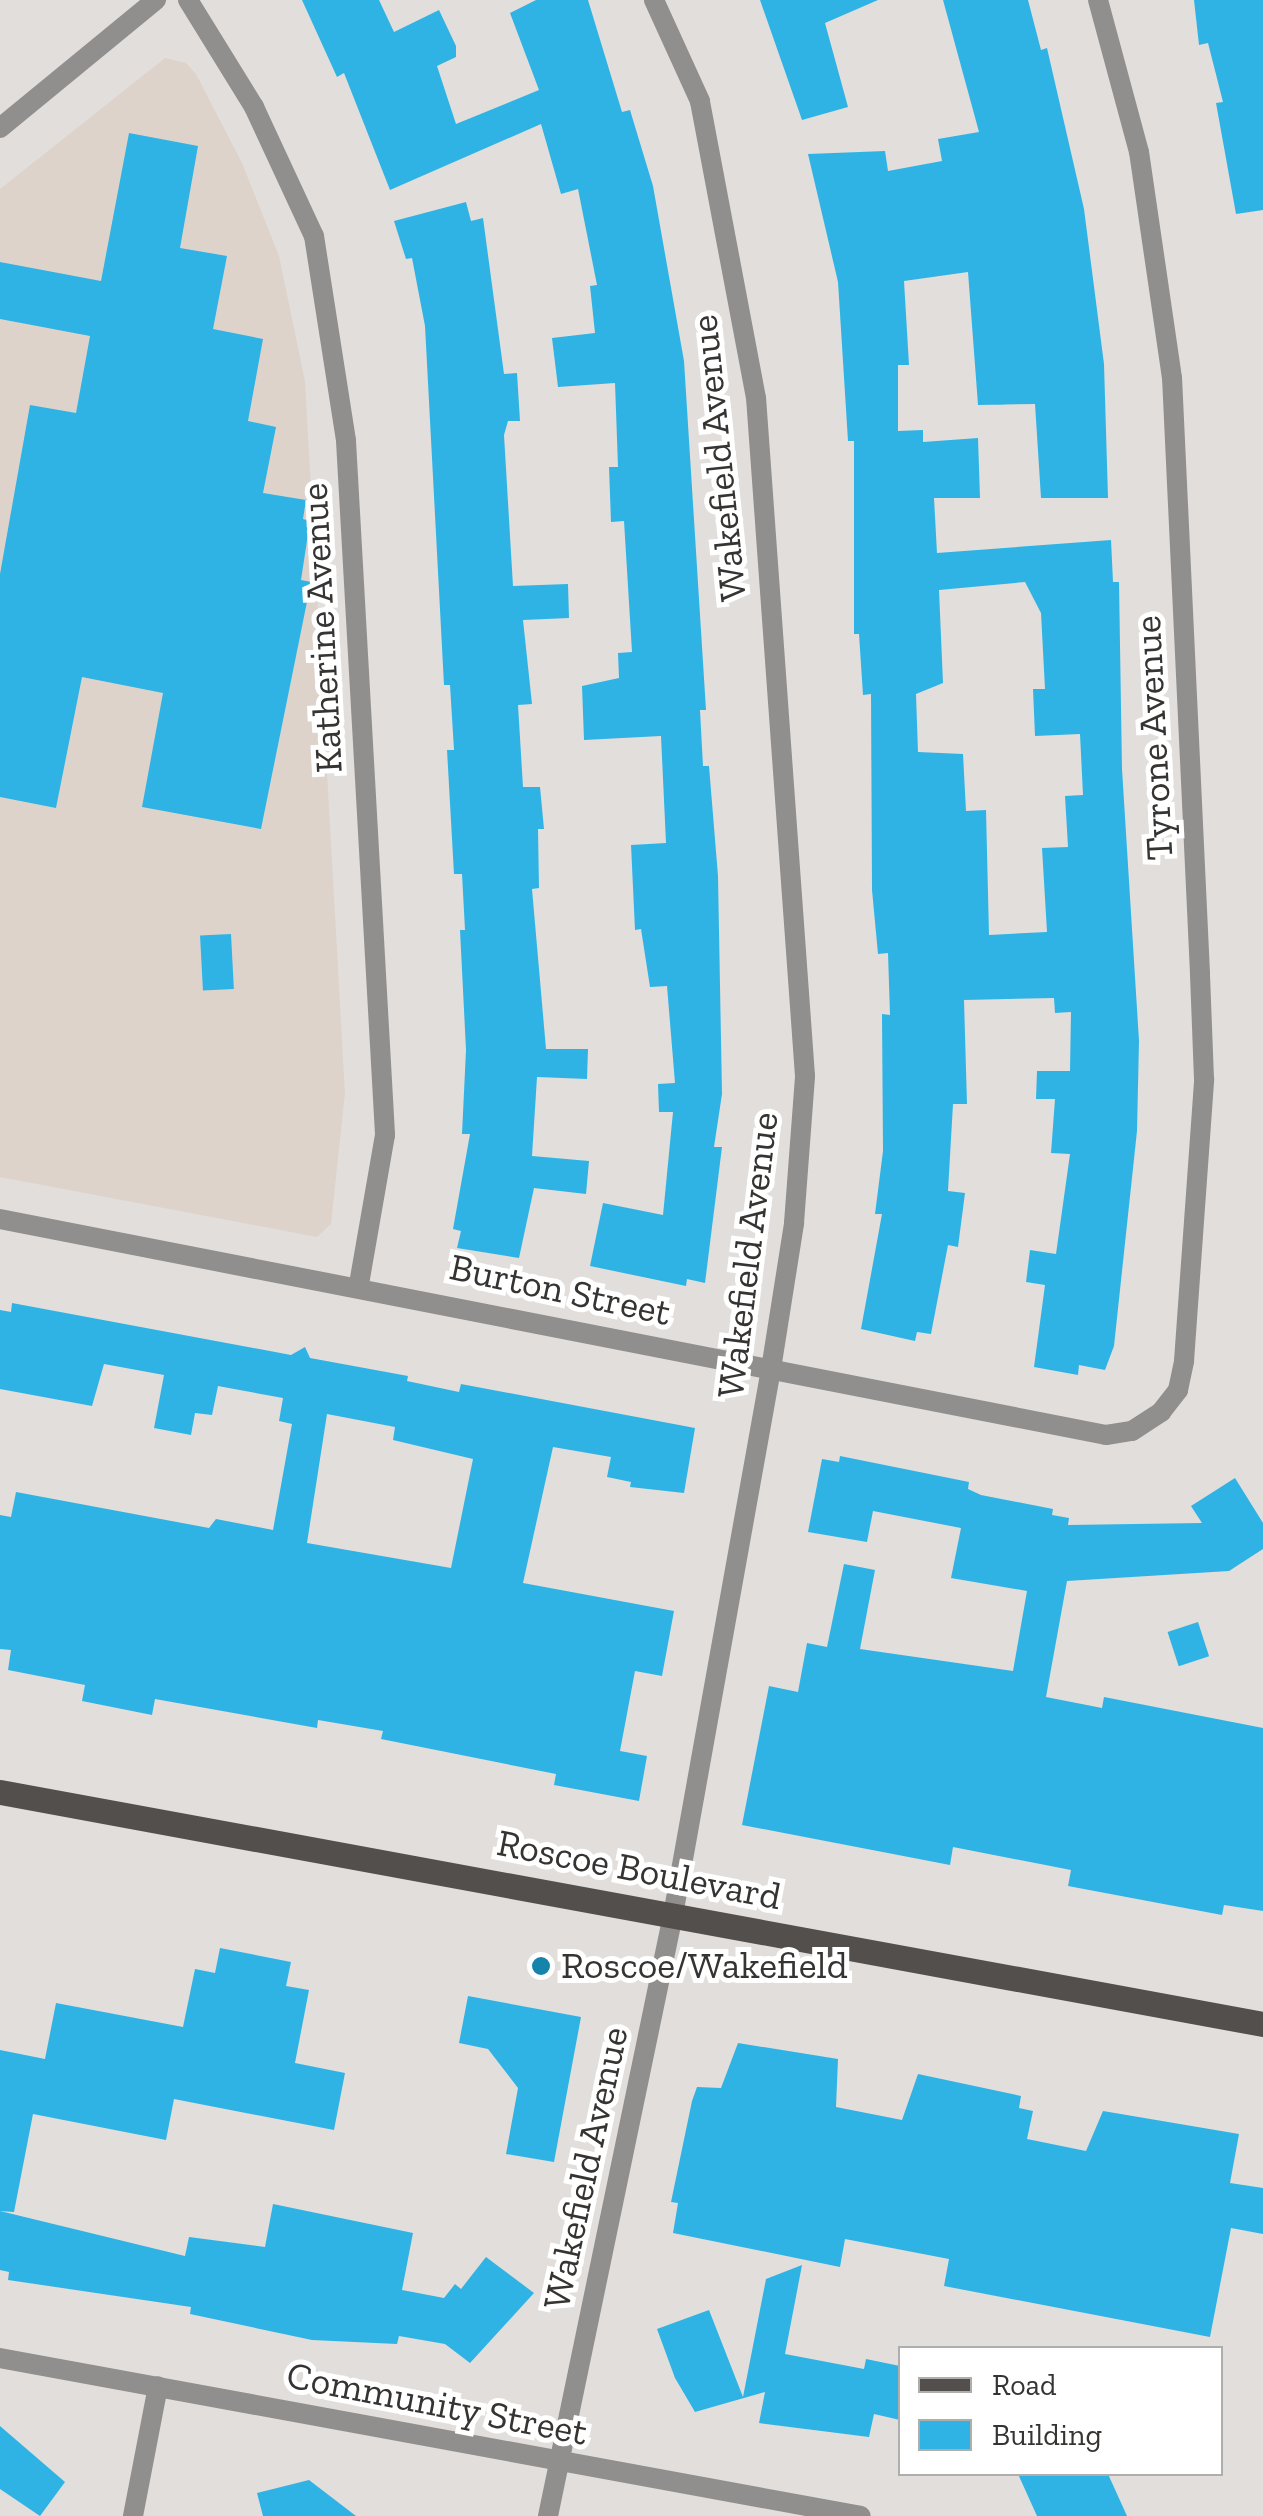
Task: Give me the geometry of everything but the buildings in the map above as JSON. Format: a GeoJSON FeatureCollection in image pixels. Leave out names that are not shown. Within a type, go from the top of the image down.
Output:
{"type":"FeatureCollection","features":[{"type":"Feature","properties":{"kind":"main road","name":"Roscoe Boulevard"},"geometry":{"type":"LineString","coordinates":[[0,1792],[1263,2024]]}},
{"type":"Feature","properties":{"kind":"street"},"geometry":{"type":"LineString","coordinates":[[0,128],[156,0]]}},
{"type":"Feature","properties":{"kind":"street","name":"Katherine Avenue"},"geometry":{"type":"LineString","coordinates":[[188,0],[254,107],[314,236],[346,441],[385,1134],[359,1284]]}},
{"type":"Feature","properties":{"kind":"street","name":"Wakefield Avenue"},"geometry":{"type":"LineString","coordinates":[[548,2516],[673,1915],[771,1369],[794,1223],[806,1076],[756,398],[700,101],[654,0]]}},
{"type":"Feature","properties":{"kind":"street","name":"Tyrone Avenue"},"geometry":{"type":"LineString","coordinates":[[1098,0],[1139,152],[1172,378],[1204,1079],[1178,1390],[1161,1412],[1132,1431],[1106,1435]]}},
{"type":"Feature","properties":{"kind":"street","name":"Burton Street"},"geometry":{"type":"LineString","coordinates":[[0,1218],[359,1284],[1106,1435]]}},
{"type":"Feature","properties":{"kind":"street","name":"Community Street"},"geometry":{"type":"LineString","coordinates":[[0,2358],[558,2464],[861,2516]]}},
{"type":"Feature","properties":{"kind":"street"},"geometry":{"type":"LineString","coordinates":[[132,2516],[158,2386]]}},
{"type":"Feature","properties":{"kind":"shaded area"},"geometry":{"type":"Polygon","coordinates":[[[165,58],[186,63],[196,74],[242,163],[279,256],[305,381],[345,1093],[331,1224],[317,1237],[0,1177],[0,189],[165,58]]]}},
{"type":"Feature","properties":{"kind":"place","name":"Roscoe/Wakefield"},"geometry":{"type":"Point","coordinates":[541,1966]}}]}
